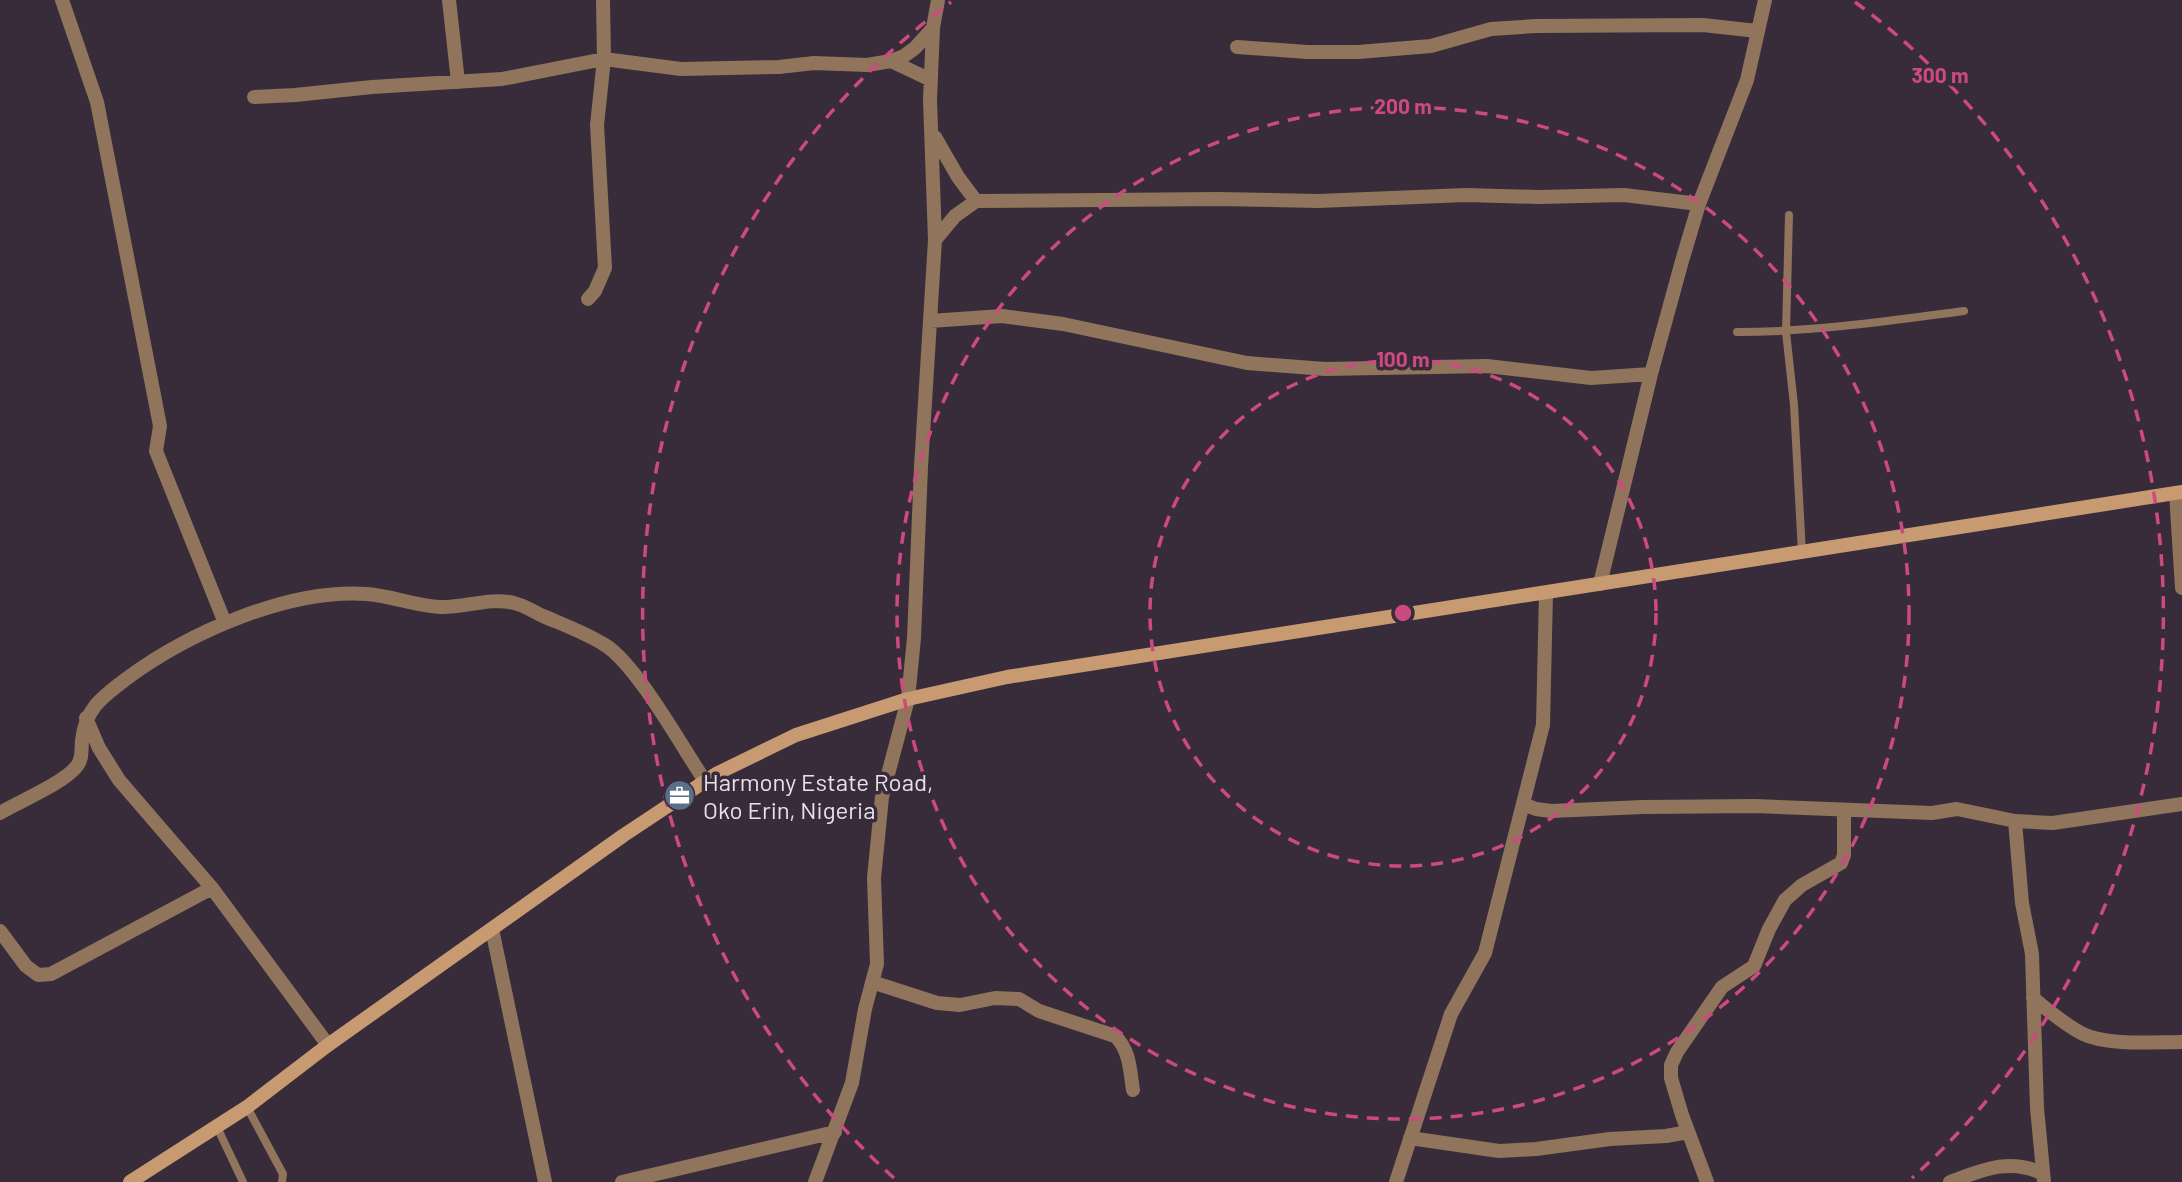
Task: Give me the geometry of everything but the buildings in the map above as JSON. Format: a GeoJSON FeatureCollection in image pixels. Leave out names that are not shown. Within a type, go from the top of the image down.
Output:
{"type":"FeatureCollection","features":[{"type":"Feature","properties":{"kind":"street"},"geometry":{"type":"LineString","coordinates":[[62,0],[97,102],[160,426],[156,451],[225,623]]}},
{"type":"Feature","properties":{"kind":"street"},"geometry":{"type":"LineString","coordinates":[[449,0],[458,82]]}},
{"type":"Feature","properties":{"kind":"street"},"geometry":{"type":"LineString","coordinates":[[588,299],[596,291],[605,268],[597,125],[604,59],[603,0]]}},
{"type":"Feature","properties":{"kind":"street"},"geometry":{"type":"LineString","coordinates":[[815,1182],[852,1083],[877,964],[874,878],[882,797],[908,698],[917,602],[935,240],[930,80],[933,28],[938,0]]}},
{"type":"Feature","properties":{"kind":"street"},"geometry":{"type":"LineString","coordinates":[[1600,584],[1651,374],[1699,204],[1747,80],[1765,0]]}},
{"type":"Feature","properties":{"kind":"street"},"geometry":{"type":"LineString","coordinates":[[1237,47],[1307,52],[1431,46],[1491,29],[1536,26],[1703,25],[1757,30]]}},
{"type":"Feature","properties":{"kind":"street"},"geometry":{"type":"LineString","coordinates":[[254,97],[502,79],[604,59],[681,69],[779,67],[814,63],[867,65],[891,61],[915,48],[933,28]]}},
{"type":"Feature","properties":{"kind":"street"},"geometry":{"type":"LineString","coordinates":[[891,61],[930,80]]}},
{"type":"Feature","properties":{"kind":"street"},"geometry":{"type":"LineString","coordinates":[[933,134],[958,177],[976,201]]}},
{"type":"Feature","properties":{"kind":"street"},"geometry":{"type":"LineString","coordinates":[[935,240],[956,216],[976,201],[1318,201],[1466,195],[1624,195],[1699,204]]}},
{"type":"Feature","properties":{"kind":"street"},"geometry":{"type":"LineString","coordinates":[[930,321],[1002,316],[1063,324],[1247,363],[1325,369],[1487,366],[1591,378],[1651,374]]}},
{"type":"Feature","properties":{"kind":"street"},"geometry":{"type":"LineString","coordinates":[[130,1182],[217,1128],[328,1045],[624,835],[705,781],[796,735],[908,698],[1007,677],[2179,493],[2182,588]]}},
{"type":"Feature","properties":{"kind":"street"},"geometry":{"type":"LineString","coordinates":[[1396,1182],[1451,1014],[1485,953],[1523,804],[1543,724],[1546,593]]}},
{"type":"Feature","properties":{"kind":"street"},"geometry":{"type":"LineString","coordinates":[[0,813],[67,776],[82,756],[86,718],[101,698],[129,677],[225,623],[275,606],[313,597],[365,594],[439,607],[514,603],[607,646],[630,667],[705,781]]}},
{"type":"Feature","properties":{"kind":"street"},"geometry":{"type":"LineString","coordinates":[[86,718],[99,748],[119,780],[212,888],[328,1045]]}},
{"type":"Feature","properties":{"kind":"street"},"geometry":{"type":"LineString","coordinates":[[1523,804],[1551,811],[1743,806],[1932,813],[1957,809],[2015,821],[2053,823],[2182,804]]}},
{"type":"Feature","properties":{"kind":"street"},"geometry":{"type":"LineString","coordinates":[[1707,1182],[1671,1078],[1671,1065],[1722,987],[1754,966],[1769,929],[1785,900],[1802,885],[1840,863],[1844,855],[1844,810]]}},
{"type":"Feature","properties":{"kind":"street"},"geometry":{"type":"LineString","coordinates":[[2015,821],[2022,903],[2032,954],[2043,1178]]}},
{"type":"Feature","properties":{"kind":"street"},"geometry":{"type":"LineString","coordinates":[[0,931],[26,966],[38,975],[51,974],[212,888]]}},
{"type":"Feature","properties":{"kind":"street"},"geometry":{"type":"LineString","coordinates":[[492,929],[545,1182]]}},
{"type":"Feature","properties":{"kind":"street"},"geometry":{"type":"LineString","coordinates":[[872,982],[937,1003],[960,1005],[995,998],[1019,999],[1039,1011],[1115,1036],[1123,1044],[1129,1059],[1133,1090]]}},
{"type":"Feature","properties":{"kind":"street"},"geometry":{"type":"LineString","coordinates":[[2034,998],[2063,1022],[2085,1035],[2106,1040],[2182,1042]]}},
{"type":"Feature","properties":{"kind":"street"},"geometry":{"type":"LineString","coordinates":[[622,1182],[835,1132]]}},
{"type":"Feature","properties":{"kind":"street"},"geometry":{"type":"LineString","coordinates":[[1410,1138],[1499,1151],[1688,1132]]}},
{"type":"Feature","properties":{"kind":"street"},"geometry":{"type":"LineString","coordinates":[[1950,1182],[1996,1166],[2030,1167],[2043,1178]]}},
{"type":"Feature","properties":{"kind":"lane"},"geometry":{"type":"LineString","coordinates":[[1789,215],[1786,332],[1794,405],[1802,553]]}},
{"type":"Feature","properties":{"kind":"lane"},"geometry":{"type":"LineString","coordinates":[[1737,332],[1836,328],[1964,311]]}},
{"type":"Feature","properties":{"kind":"lane"},"geometry":{"type":"LineString","coordinates":[[247,1107],[283,1174],[282,1182]]}},
{"type":"Feature","properties":{"kind":"lane"},"geometry":{"type":"LineString","coordinates":[[217,1128],[243,1182]]}},
{"type":"Feature","properties":{"kind":"place","name":"Harmony Estate Road, Oko Erin, Nigeria"},"geometry":{"type":"Point","coordinates":[680,795]}}]}
